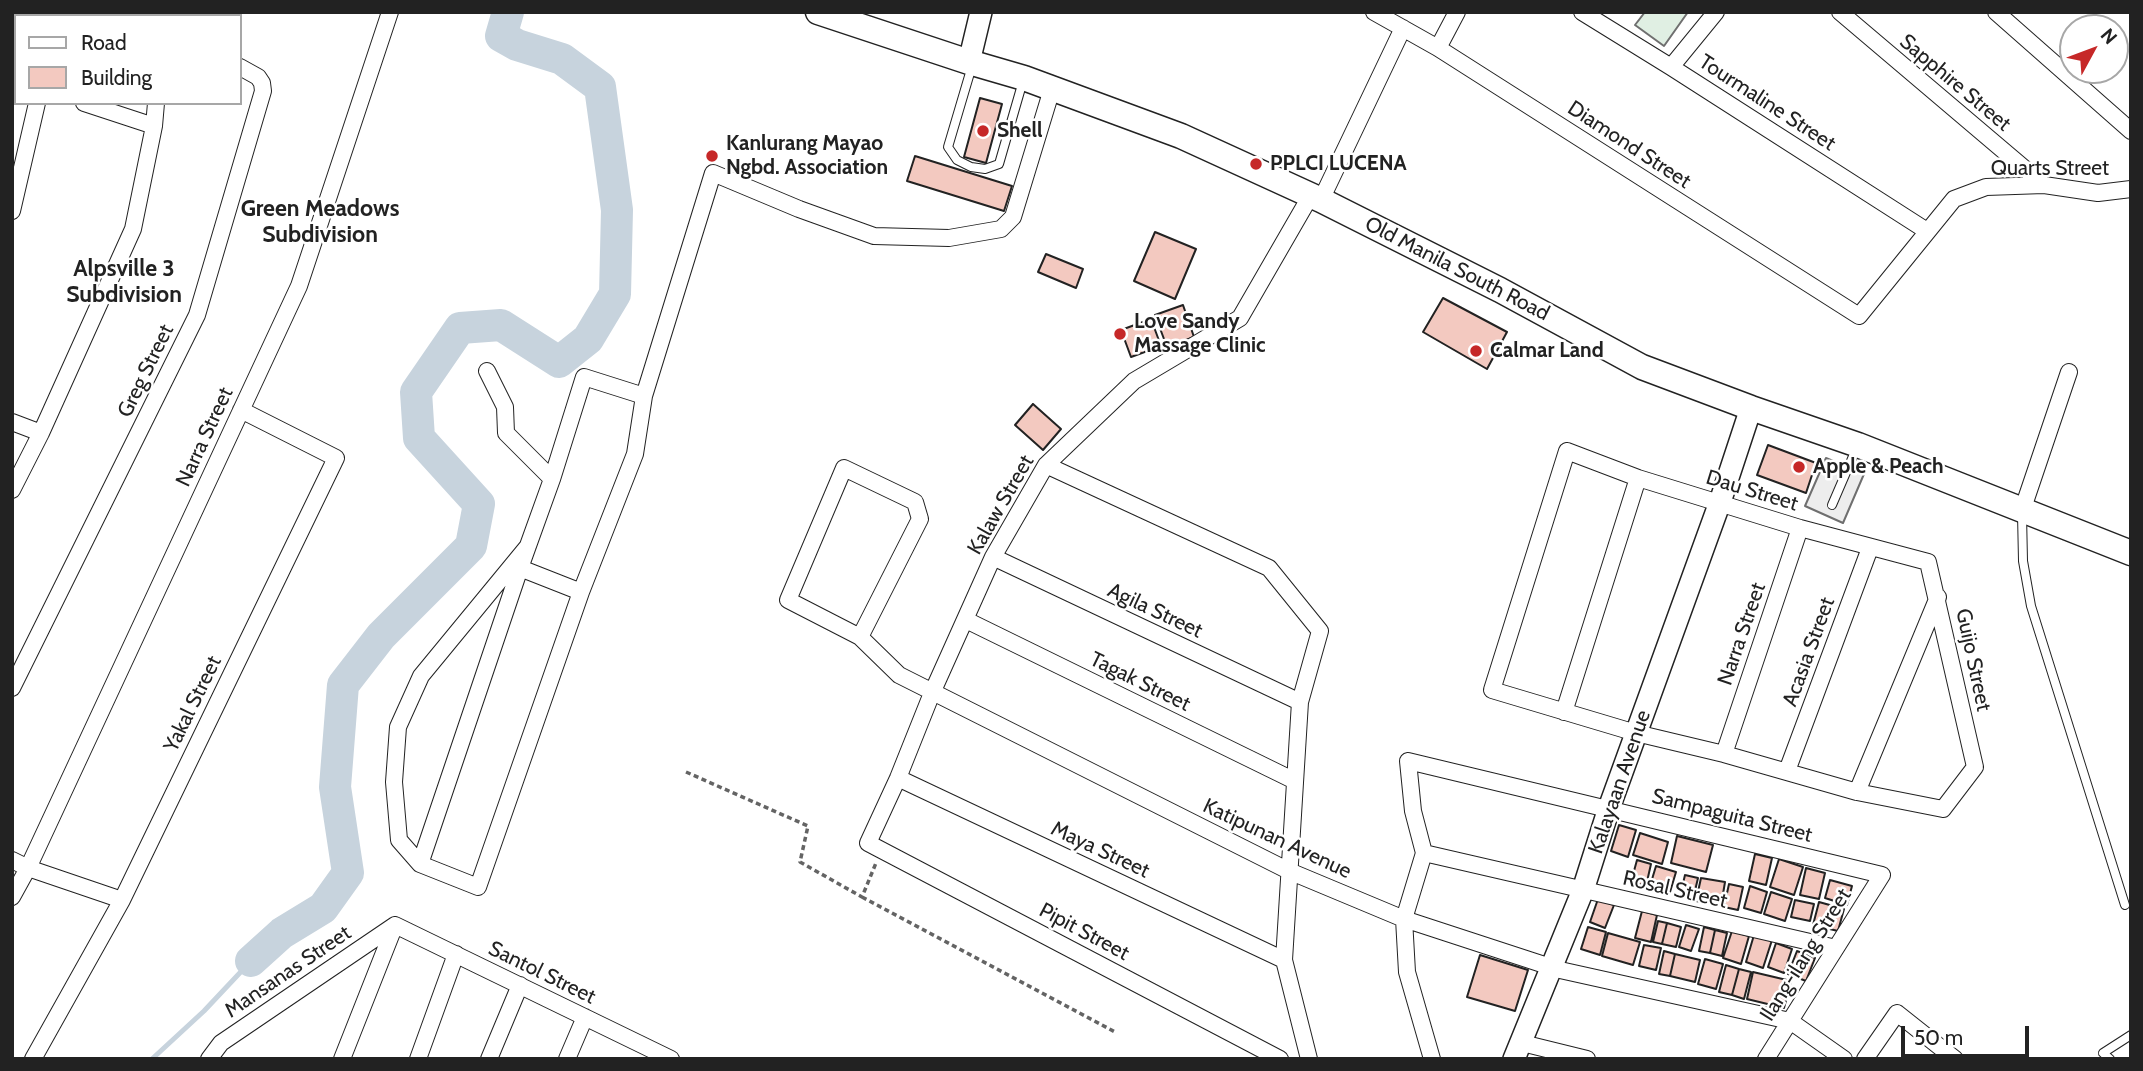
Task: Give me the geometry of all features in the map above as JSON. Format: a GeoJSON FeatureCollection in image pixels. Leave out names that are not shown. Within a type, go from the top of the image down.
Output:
{"type":"FeatureCollection","features":[{"type":"Feature","properties":{"kind":"main road","name":"Old Manila South Road"},"geometry":{"type":"LineString","coordinates":[[818,12],[1024,78],[1181,136],[1316,197],[1500,290],[1642,367],[1858,445],[2131,553]]}},
{"type":"Feature","properties":{"kind":"street","name":"Narra Street"},"geometry":{"type":"LineString","coordinates":[[12,897],[28,868],[299,286],[390,12]]}},
{"type":"Feature","properties":{"kind":"street"},"geometry":{"type":"LineString","coordinates":[[971,63],[981,12]]}},
{"type":"Feature","properties":{"kind":"street","name":"Diamond Street"},"geometry":{"type":"LineString","coordinates":[[1374,12],[1437,48],[1859,316]]}},
{"type":"Feature","properties":{"kind":"street"},"geometry":{"type":"LineString","coordinates":[[1437,48],[1457,12]]}},
{"type":"Feature","properties":{"kind":"street","name":"Tourmaline Street"},"geometry":{"type":"LineString","coordinates":[[1582,12],[1671,66],[1927,232]]}},
{"type":"Feature","properties":{"kind":"street"},"geometry":{"type":"LineString","coordinates":[[1671,66],[1716,12]]}},
{"type":"Feature","properties":{"kind":"street","name":"Sapphire Street"},"geometry":{"type":"LineString","coordinates":[[1840,12],[2044,185]]}},
{"type":"Feature","properties":{"kind":"street"},"geometry":{"type":"LineString","coordinates":[[1996,12],[2131,131]]}},
{"type":"Feature","properties":{"kind":"street","name":"Kalaw Street"},"geometry":{"type":"LineString","coordinates":[[875,846],[898,778],[932,693],[993,557],[1046,465],[1134,381],[1240,318],[1316,197],[1403,28]]}},
{"type":"Feature","properties":{"kind":"street","name":"Greg Street"},"geometry":{"type":"LineString","coordinates":[[12,688],[197,315],[263,91],[258,77],[242,68]]}},
{"type":"Feature","properties":{"kind":"street"},"geometry":{"type":"LineString","coordinates":[[528,546],[421,676],[398,727],[394,782],[399,840],[420,864],[478,887],[581,592],[635,453],[644,396],[713,173],[799,209],[874,236],[949,238],[1002,229],[1013,217],[1052,89]]}},
{"type":"Feature","properties":{"kind":"street"},"geometry":{"type":"LineString","coordinates":[[12,211],[37,105]]}},
{"type":"Feature","properties":{"kind":"street"},"geometry":{"type":"LineString","coordinates":[[90,105],[154,125]]}},
{"type":"Feature","properties":{"kind":"street"},"geometry":{"type":"LineString","coordinates":[[12,490],[41,433],[133,229],[156,105]]}},
{"type":"Feature","properties":{"kind":"street","name":"Quarts Street"},"geometry":{"type":"LineString","coordinates":[[1859,316],[1954,199],[1986,187],[2044,185],[2098,193],[2131,189]]}},
{"type":"Feature","properties":{"kind":"street"},"geometry":{"type":"LineString","coordinates":[[487,371],[505,407],[506,433],[552,479]]}},
{"type":"Feature","properties":{"kind":"street"},"geometry":{"type":"LineString","coordinates":[[2022,512],[2069,372]]}},
{"type":"Feature","properties":{"kind":"street"},"geometry":{"type":"LineString","coordinates":[[420,864],[552,479],[584,377],[644,396]]}},
{"type":"Feature","properties":{"kind":"street","name":"Kalayaan Avenue"},"geometry":{"type":"LineString","coordinates":[[1518,1051],[1583,890],[1609,808],[1720,502],[1751,408]]}},
{"type":"Feature","properties":{"kind":"street","name":"Yakal Street"},"geometry":{"type":"LineString","coordinates":[[33,1059],[122,900],[336,458],[241,410]]}},
{"type":"Feature","properties":{"kind":"street"},"geometry":{"type":"LineString","coordinates":[[12,422],[41,433]]}},
{"type":"Feature","properties":{"kind":"street","name":"Dau Street"},"geometry":{"type":"LineString","coordinates":[[1564,712],[1492,690],[1567,451],[1638,478],[1800,528],[1928,562]]}},
{"type":"Feature","properties":{"kind":"street"},"geometry":{"type":"LineString","coordinates":[[1046,465],[1269,568],[1320,631],[1300,702],[1284,960],[1309,1059]]}},
{"type":"Feature","properties":{"kind":"street","name":"Katipunan Avenue"},"geometry":{"type":"LineString","coordinates":[[860,636],[920,519],[915,502],[844,468],[788,600],[860,636],[899,676],[1289,871],[1405,919],[1553,968],[1790,1021]]}},
{"type":"Feature","properties":{"kind":"street"},"geometry":{"type":"LineString","coordinates":[[1638,478],[1564,712],[1857,792],[1938,597]]}},
{"type":"Feature","properties":{"kind":"street","name":"Narra Street"},"geometry":{"type":"LineString","coordinates":[[1724,754],[1800,528]]}},
{"type":"Feature","properties":{"kind":"street","name":"Acasia Street"},"geometry":{"type":"LineString","coordinates":[[1787,771],[1870,548]]}},
{"type":"Feature","properties":{"kind":"street","name":"Agila Street"},"geometry":{"type":"LineString","coordinates":[[993,557],[1300,702]]}},
{"type":"Feature","properties":{"kind":"street","name":"Guijo Street"},"geometry":{"type":"LineString","coordinates":[[1857,792],[1943,809],[1975,767],[1928,562]]}},
{"type":"Feature","properties":{"kind":"street"},"geometry":{"type":"LineString","coordinates":[[520,568],[581,592]]}},
{"type":"Feature","properties":{"kind":"street","name":"Tagak Street"},"geometry":{"type":"LineString","coordinates":[[966,620],[1295,781]]}},
{"type":"Feature","properties":{"kind":"street","name":"Sampaguita Street"},"geometry":{"type":"LineString","coordinates":[[1424,853],[1413,811],[1408,761],[1882,874]]}},
{"type":"Feature","properties":{"kind":"street","name":"Maya Street"},"geometry":{"type":"LineString","coordinates":[[898,778],[1284,960]]}},
{"type":"Feature","properties":{"kind":"street","name":"Pipit Street"},"geometry":{"type":"LineString","coordinates":[[875,846],[1280,1059]]}},
{"type":"Feature","properties":{"kind":"street"},"geometry":{"type":"LineString","coordinates":[[1424,853],[1405,919],[1407,972],[1432,1059]]}},
{"type":"Feature","properties":{"kind":"street","name":"Rosal Street"},"geometry":{"type":"LineString","coordinates":[[1424,853],[1836,948]]}},
{"type":"Feature","properties":{"kind":"street"},"geometry":{"type":"LineString","coordinates":[[12,860],[122,900]]}},
{"type":"Feature","properties":{"kind":"street","name":"Ilang-ilang Street"},"geometry":{"type":"LineString","coordinates":[[1766,1059],[1882,874]]}},
{"type":"Feature","properties":{"kind":"street"},"geometry":{"type":"LineString","coordinates":[[342,1059],[395,925]]}},
{"type":"Feature","properties":{"kind":"street","name":"Santol Street"},"geometry":{"type":"LineString","coordinates":[[395,925],[585,1017],[643,1053],[671,1059]]}},
{"type":"Feature","properties":{"kind":"street","name":"Mansanas Street"},"geometry":{"type":"LineString","coordinates":[[209,1059],[221,1043],[395,925]]}},
{"type":"Feature","properties":{"kind":"street"},"geometry":{"type":"LineString","coordinates":[[418,1059],[456,954]]}},
{"type":"Feature","properties":{"kind":"street"},"geometry":{"type":"LineString","coordinates":[[489,1059],[520,985]]}},
{"type":"Feature","properties":{"kind":"street"},"geometry":{"type":"LineString","coordinates":[[1865,1059],[1897,1013],[1955,1059]]}},
{"type":"Feature","properties":{"kind":"street"},"geometry":{"type":"LineString","coordinates":[[568,1059],[585,1017]]}},
{"type":"Feature","properties":{"kind":"street"},"geometry":{"type":"LineString","coordinates":[[1790,1021],[1844,1059]]}},
{"type":"Feature","properties":{"kind":"street"},"geometry":{"type":"LineString","coordinates":[[1518,1051],[1587,1059]]}},
{"type":"Feature","properties":{"kind":"lane"},"geometry":{"type":"LineString","coordinates":[[971,63],[948,147],[957,160],[971,167],[985,169],[999,164],[1024,78]]}},
{"type":"Feature","properties":{"kind":"lane"},"geometry":{"type":"LineString","coordinates":[[1832,505],[1858,445]]}},
{"type":"Feature","properties":{"kind":"lane"},"geometry":{"type":"LineString","coordinates":[[2022,512],[2023,561],[2031,606],[2125,905]]}},
{"type":"Feature","properties":{"kind":"lane"},"geometry":{"type":"LineString","coordinates":[[2110,1059],[2104,1053],[2131,1035]]}},
{"type":"Feature","properties":{"kind":"path"},"geometry":{"type":"LineString","coordinates":[[685,772],[808,826],[800,862],[1115,1032]]}},
{"type":"Feature","properties":{"kind":"path"},"geometry":{"type":"LineString","coordinates":[[862,897],[875,846]]}},
{"type":"Feature","properties":{"kind":"green space"},"geometry":{"type":"Polygon","coordinates":[[[1645,12],[1688,12],[1664,46],[1635,25],[1645,12]]]}},
{"type":"Feature","properties":{"kind":"shaded area"},"geometry":{"type":"Polygon","coordinates":[[[1826,458],[1864,474],[1843,523],[1805,506],[1826,458]]]}},
{"type":"Feature","properties":{"kind":"building","name":"Shell"},"geometry":{"type":"Polygon","coordinates":[[[980,98],[1002,104],[986,163],[964,157],[980,98]]]}},
{"type":"Feature","properties":{"kind":"building"},"geometry":{"type":"Polygon","coordinates":[[[915,156],[1012,186],[1004,211],[907,181],[915,156]]]}},
{"type":"Feature","properties":{"kind":"building"},"geometry":{"type":"Polygon","coordinates":[[[1155,232],[1196,249],[1175,299],[1134,281],[1155,232]]]}},
{"type":"Feature","properties":{"kind":"building"},"geometry":{"type":"Polygon","coordinates":[[[1046,254],[1083,269],[1076,288],[1038,272],[1046,254]]]}},
{"type":"Feature","properties":{"kind":"building","name":"Calmar Land"},"geometry":{"type":"Polygon","coordinates":[[[1443,298],[1507,332],[1487,369],[1423,332],[1443,298]]]}},
{"type":"Feature","properties":{"kind":"building"},"geometry":{"type":"Polygon","coordinates":[[[1183,305],[1194,337],[1167,347],[1155,315],[1183,305]]]}},
{"type":"Feature","properties":{"kind":"building"},"geometry":{"type":"Polygon","coordinates":[[[1151,319],[1161,346],[1131,357],[1121,330],[1151,319]]]}},
{"type":"Feature","properties":{"kind":"building"},"geometry":{"type":"Polygon","coordinates":[[[1033,404],[1061,429],[1043,450],[1015,425],[1033,404]]]}},
{"type":"Feature","properties":{"kind":"building"},"geometry":{"type":"Polygon","coordinates":[[[1768,445],[1816,463],[1806,493],[1757,475],[1768,445]]]}},
{"type":"Feature","properties":{"kind":"building"},"geometry":{"type":"Polygon","coordinates":[[[1619,825],[1636,830],[1628,857],[1611,851],[1619,825]]]}},
{"type":"Feature","properties":{"kind":"building"},"geometry":{"type":"Polygon","coordinates":[[[1640,833],[1668,842],[1662,864],[1633,855],[1640,833]]]}},
{"type":"Feature","properties":{"kind":"building"},"geometry":{"type":"Polygon","coordinates":[[[1677,836],[1713,845],[1706,872],[1671,863],[1677,836]]]}},
{"type":"Feature","properties":{"kind":"building"},"geometry":{"type":"Polygon","coordinates":[[[1755,854],[1772,858],[1766,885],[1749,881],[1755,854]]]}},
{"type":"Feature","properties":{"kind":"building"},"geometry":{"type":"Polygon","coordinates":[[[1779,859],[1803,867],[1794,895],[1770,887],[1779,859]]]}},
{"type":"Feature","properties":{"kind":"building"},"geometry":{"type":"Polygon","coordinates":[[[1637,860],[1651,864],[1646,886],[1631,882],[1637,860]]]}},
{"type":"Feature","properties":{"kind":"building"},"geometry":{"type":"Polygon","coordinates":[[[1656,866],[1676,872],[1670,892],[1650,886],[1656,866]]]}},
{"type":"Feature","properties":{"kind":"building"},"geometry":{"type":"Polygon","coordinates":[[[1806,868],[1825,873],[1819,899],[1800,895],[1806,868]]]}},
{"type":"Feature","properties":{"kind":"building"},"geometry":{"type":"Polygon","coordinates":[[[1685,875],[1698,878],[1693,899],[1680,896],[1685,875]]]}},
{"type":"Feature","properties":{"kind":"building"},"geometry":{"type":"Polygon","coordinates":[[[1701,878],[1725,882],[1721,906],[1696,901],[1701,878]]]}},
{"type":"Feature","properties":{"kind":"building"},"geometry":{"type":"Polygon","coordinates":[[[1830,880],[1852,886],[1847,905],[1825,898],[1830,880]]]}},
{"type":"Feature","properties":{"kind":"building"},"geometry":{"type":"Polygon","coordinates":[[[1729,884],[1743,887],[1738,910],[1724,907],[1729,884]]]}},
{"type":"Feature","properties":{"kind":"building"},"geometry":{"type":"Polygon","coordinates":[[[1750,886],[1767,892],[1761,913],[1744,908],[1750,886]]]}},
{"type":"Feature","properties":{"kind":"building"},"geometry":{"type":"Polygon","coordinates":[[[1771,892],[1792,899],[1785,921],[1764,914],[1771,892]]]}},
{"type":"Feature","properties":{"kind":"building"},"geometry":{"type":"Polygon","coordinates":[[[1598,899],[1614,905],[1605,928],[1590,922],[1598,899]]]}},
{"type":"Feature","properties":{"kind":"building"},"geometry":{"type":"Polygon","coordinates":[[[1795,900],[1814,904],[1810,921],[1791,917],[1795,900]]]}},
{"type":"Feature","properties":{"kind":"building"},"geometry":{"type":"Polygon","coordinates":[[[1819,902],[1844,909],[1838,931],[1813,925],[1819,902]]]}},
{"type":"Feature","properties":{"kind":"building"},"geometry":{"type":"Polygon","coordinates":[[[1642,911],[1657,915],[1651,942],[1635,938],[1642,911]]]}},
{"type":"Feature","properties":{"kind":"building"},"geometry":{"type":"Polygon","coordinates":[[[1658,921],[1667,923],[1662,944],[1653,942],[1658,921]]]}},
{"type":"Feature","properties":{"kind":"building"},"geometry":{"type":"Polygon","coordinates":[[[1667,923],[1681,927],[1676,947],[1662,944],[1667,923]]]}},
{"type":"Feature","properties":{"kind":"building"},"geometry":{"type":"Polygon","coordinates":[[[1686,925],[1699,929],[1691,951],[1679,947],[1686,925]]]}},
{"type":"Feature","properties":{"kind":"building"},"geometry":{"type":"Polygon","coordinates":[[[1588,927],[1606,932],[1600,955],[1581,949],[1588,927]]]}},
{"type":"Feature","properties":{"kind":"building"},"geometry":{"type":"Polygon","coordinates":[[[1704,927],[1715,930],[1710,953],[1699,951],[1704,927]]]}},
{"type":"Feature","properties":{"kind":"building"},"geometry":{"type":"Polygon","coordinates":[[[1715,930],[1727,933],[1722,956],[1710,953],[1715,930]]]}},
{"type":"Feature","properties":{"kind":"building"},"geometry":{"type":"Polygon","coordinates":[[[1732,931],[1749,936],[1741,964],[1723,958],[1732,931]]]}},
{"type":"Feature","properties":{"kind":"building"},"geometry":{"type":"Polygon","coordinates":[[[1608,933],[1640,942],[1633,965],[1602,956],[1608,933]]]}},
{"type":"Feature","properties":{"kind":"building"},"geometry":{"type":"Polygon","coordinates":[[[1754,935],[1772,940],[1763,968],[1746,962],[1754,935]]]}},
{"type":"Feature","properties":{"kind":"building"},"geometry":{"type":"Polygon","coordinates":[[[1776,943],[1792,949],[1784,973],[1768,967],[1776,943]]]}},
{"type":"Feature","properties":{"kind":"building"},"geometry":{"type":"Polygon","coordinates":[[[1644,945],[1661,948],[1656,970],[1639,966],[1644,945]]]}},
{"type":"Feature","properties":{"kind":"building"},"geometry":{"type":"Polygon","coordinates":[[[1664,951],[1675,954],[1670,976],[1659,974],[1664,951]]]}},
{"type":"Feature","properties":{"kind":"building"},"geometry":{"type":"Polygon","coordinates":[[[1797,951],[1815,958],[1806,981],[1788,974],[1797,951]]]}},
{"type":"Feature","properties":{"kind":"building"},"geometry":{"type":"Polygon","coordinates":[[[1675,954],[1700,960],[1695,982],[1670,976],[1675,954]]]}},
{"type":"Feature","properties":{"kind":"building"},"geometry":{"type":"Polygon","coordinates":[[[1480,955],[1528,970],[1515,1011],[1467,997],[1480,955]]]}},
{"type":"Feature","properties":{"kind":"building"},"geometry":{"type":"Polygon","coordinates":[[[1705,959],[1723,964],[1716,989],[1698,984],[1705,959]]]}},
{"type":"Feature","properties":{"kind":"building"},"geometry":{"type":"Polygon","coordinates":[[[1726,965],[1739,969],[1732,995],[1719,992],[1726,965]]]}},
{"type":"Feature","properties":{"kind":"building"},"geometry":{"type":"Polygon","coordinates":[[[1739,969],[1751,972],[1744,999],[1732,995],[1739,969]]]}},
{"type":"Feature","properties":{"kind":"building"},"geometry":{"type":"Polygon","coordinates":[[[1753,972],[1791,981],[1784,1008],[1747,999],[1753,972]]]}},
{"type":"Feature","properties":{"kind":"waterway"},"geometry":{"type":"LineString","coordinates":[[251,961],[282,933],[323,908],[348,873],[335,787],[343,685],[381,636],[471,546],[479,504],[419,438],[416,392],[460,328],[501,325],[559,362],[588,339],[615,294],[617,210],[600,87],[562,59],[517,45],[501,36],[508,12]]}},
{"type":"Feature","properties":{"kind":"waterway"},"geometry":{"type":"LineString","coordinates":[[152,1059],[204,1011],[251,961]]}},
{"type":"Feature","properties":{"kind":"place","name":"Shell"},"geometry":{"type":"Point","coordinates":[983,131]}},
{"type":"Feature","properties":{"kind":"place","name":"Kanlurang Mayao Ngbd. Association"},"geometry":{"type":"Point","coordinates":[712,156]}},
{"type":"Feature","properties":{"kind":"place","name":"PPLCI LUCENA"},"geometry":{"type":"Point","coordinates":[1256,164]}},
{"type":"Feature","properties":{"kind":"place","name":"Love Sandy Massage Clinic"},"geometry":{"type":"Point","coordinates":[1120,334]}},
{"type":"Feature","properties":{"kind":"place","name":"Calmar Land"},"geometry":{"type":"Point","coordinates":[1476,351]}},
{"type":"Feature","properties":{"kind":"place","name":"Apple & Peach"},"geometry":{"type":"Point","coordinates":[1799,467]}},
{"type":"Feature","properties":{"kind":"district","name":"Green Meadows Subdivision"},"geometry":{"type":"Point","coordinates":[320,222]}},
{"type":"Feature","properties":{"kind":"district","name":"Alpsville 3 Subdivision"},"geometry":{"type":"Point","coordinates":[124,282]}}]}
